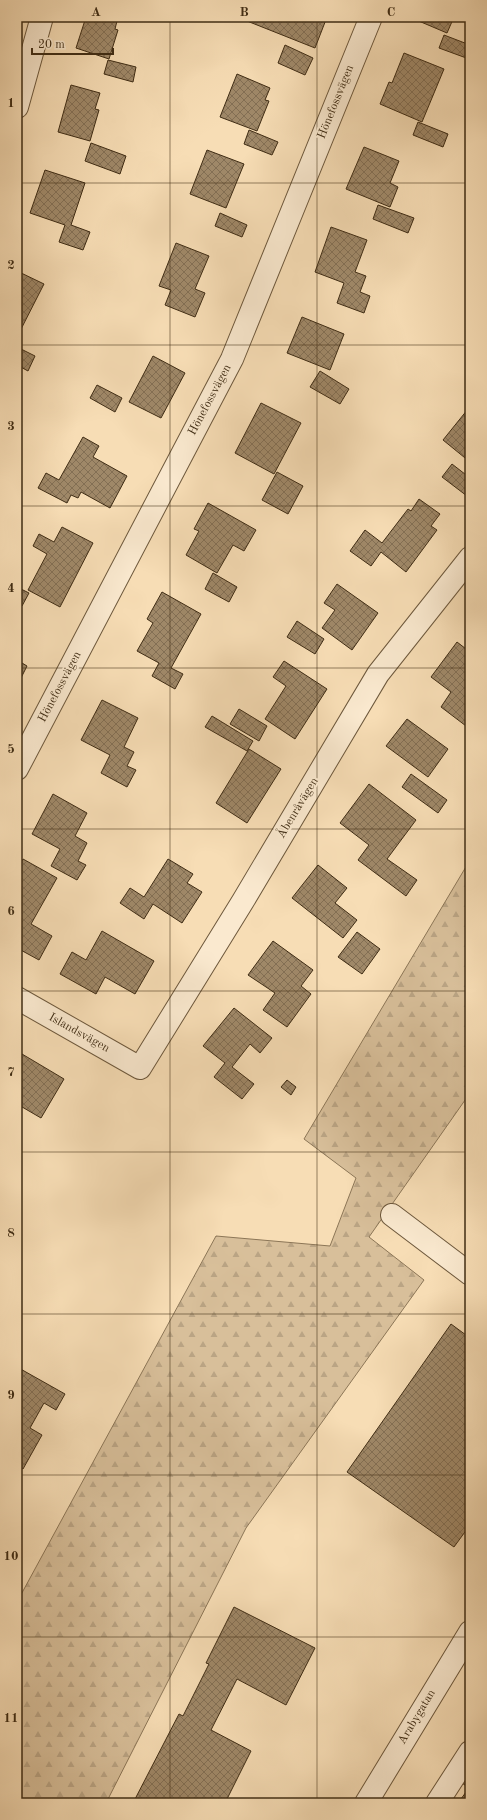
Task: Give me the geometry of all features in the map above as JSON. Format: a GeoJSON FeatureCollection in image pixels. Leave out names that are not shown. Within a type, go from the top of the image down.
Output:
{"type":"FeatureCollection","features":[{"type":"Feature","properties":{"kind":"street"},"geometry":{"type":"LineString","coordinates":[[17,107],[42,17]]}},
{"type":"Feature","properties":{"kind":"street","name":"Hönefossvägen"},"geometry":{"type":"LineString","coordinates":[[17,769],[232,359],[371,17]]}},
{"type":"Feature","properties":{"kind":"street","name":"Åbenråvägen"},"geometry":{"type":"LineString","coordinates":[[140,1068],[243,901],[378,674],[470,558]]}},
{"type":"Feature","properties":{"kind":"street","name":"Islandsvägen"},"geometry":{"type":"LineString","coordinates":[[17,998],[140,1068]]}},
{"type":"Feature","properties":{"kind":"street"},"geometry":{"type":"LineString","coordinates":[[392,1215],[470,1274]]}},
{"type":"Feature","properties":{"kind":"street","name":"Arabygatan"},"geometry":{"type":"LineString","coordinates":[[366,1803],[470,1632]]}},
{"type":"Feature","properties":{"kind":"street"},"geometry":{"type":"LineString","coordinates":[[437,1803],[470,1752]]}},
{"type":"Feature","properties":{"kind":"green space"},"geometry":{"type":"Polygon","coordinates":[[[470,860],[470,1093],[369,1237],[424,1280],[246,1528],[106,1803],[17,1803],[17,1602],[216,1236],[330,1246],[356,1178],[304,1139],[470,860]]]}},
{"type":"Feature","properties":{"kind":"building"},"geometry":{"type":"Polygon","coordinates":[[[86,17],[118,17],[115,29],[118,30],[109,59],[76,48],[86,17]]]}},
{"type":"Feature","properties":{"kind":"building"},"geometry":{"type":"Polygon","coordinates":[[[249,17],[327,17],[315,48],[247,21],[249,17]]]}},
{"type":"Feature","properties":{"kind":"building"},"geometry":{"type":"Polygon","coordinates":[[[415,17],[454,17],[447,33],[414,19],[415,17]]]}},
{"type":"Feature","properties":{"kind":"building"},"geometry":{"type":"Polygon","coordinates":[[[444,35],[470,45],[469,59],[439,48],[444,35]]]}},
{"type":"Feature","properties":{"kind":"building"},"geometry":{"type":"Polygon","coordinates":[[[285,45],[313,58],[305,75],[278,63],[285,45]]]}},
{"type":"Feature","properties":{"kind":"building"},"geometry":{"type":"Polygon","coordinates":[[[404,53],[444,69],[422,122],[380,104],[389,82],[392,83],[404,53]]]}},
{"type":"Feature","properties":{"kind":"building"},"geometry":{"type":"Polygon","coordinates":[[[108,60],[136,67],[133,82],[104,74],[108,60]]]}},
{"type":"Feature","properties":{"kind":"building"},"geometry":{"type":"Polygon","coordinates":[[[237,74],[270,88],[265,100],[269,101],[257,131],[220,117],[237,74]]]}},
{"type":"Feature","properties":{"kind":"building"},"geometry":{"type":"Polygon","coordinates":[[[71,85],[100,93],[95,109],[99,110],[90,141],[58,132],[71,85]]]}},
{"type":"Feature","properties":{"kind":"building"},"geometry":{"type":"Polygon","coordinates":[[[418,122],[448,134],[443,147],[413,135],[418,122]]]}},
{"type":"Feature","properties":{"kind":"building"},"geometry":{"type":"Polygon","coordinates":[[[249,130],[278,142],[272,155],[244,144],[249,130]]]}},
{"type":"Feature","properties":{"kind":"building"},"geometry":{"type":"Polygon","coordinates":[[[91,143],[126,156],[120,174],[85,161],[91,143]]]}},
{"type":"Feature","properties":{"kind":"building"},"geometry":{"type":"Polygon","coordinates":[[[364,147],[399,161],[390,183],[398,187],[390,207],[346,189],[364,147]]]}},
{"type":"Feature","properties":{"kind":"building"},"geometry":{"type":"Polygon","coordinates":[[[207,150],[244,164],[226,208],[190,194],[207,150]]]}},
{"type":"Feature","properties":{"kind":"building"},"geometry":{"type":"Polygon","coordinates":[[[45,170],[85,183],[71,225],[90,232],[83,250],[59,242],[65,225],[30,213],[45,170]]]}},
{"type":"Feature","properties":{"kind":"building"},"geometry":{"type":"Polygon","coordinates":[[[378,205],[414,218],[408,233],[373,219],[378,205]]]}},
{"type":"Feature","properties":{"kind":"building"},"geometry":{"type":"Polygon","coordinates":[[[220,213],[247,225],[242,237],[215,226],[220,213]]]}},
{"type":"Feature","properties":{"kind":"building"},"geometry":{"type":"Polygon","coordinates":[[[331,227],[367,240],[355,272],[366,276],[360,292],[370,296],[364,313],[337,303],[344,283],[315,272],[331,227]]]}},
{"type":"Feature","properties":{"kind":"building"},"geometry":{"type":"Polygon","coordinates":[[[176,243],[209,256],[195,289],[205,293],[195,317],[165,305],[171,290],[159,286],[176,243]]]}},
{"type":"Feature","properties":{"kind":"building"},"geometry":{"type":"Polygon","coordinates":[[[17,271],[44,284],[17,337],[17,271]]]}},
{"type":"Feature","properties":{"kind":"building"},"geometry":{"type":"Polygon","coordinates":[[[302,317],[344,334],[330,370],[287,353],[302,317]]]}},
{"type":"Feature","properties":{"kind":"building"},"geometry":{"type":"Polygon","coordinates":[[[17,347],[35,356],[28,371],[17,365],[17,347]]]}},
{"type":"Feature","properties":{"kind":"building"},"geometry":{"type":"Polygon","coordinates":[[[153,356],[185,373],[161,418],[129,402],[153,356]]]}},
{"type":"Feature","properties":{"kind":"building"},"geometry":{"type":"Polygon","coordinates":[[[320,371],[349,389],[340,404],[310,387],[320,371]]]}},
{"type":"Feature","properties":{"kind":"building"},"geometry":{"type":"Polygon","coordinates":[[[97,385],[122,398],[115,412],[90,398],[97,385]]]}},
{"type":"Feature","properties":{"kind":"building"},"geometry":{"type":"Polygon","coordinates":[[[261,403],[301,423],[274,474],[235,453],[261,403]]]}},
{"type":"Feature","properties":{"kind":"building"},"geometry":{"type":"Polygon","coordinates":[[[468,409],[470,411],[470,462],[443,440],[468,409]]]}},
{"type":"Feature","properties":{"kind":"building"},"geometry":{"type":"Polygon","coordinates":[[[83,437],[99,446],[93,457],[127,476],[110,508],[81,492],[78,498],[71,495],[67,503],[38,488],[46,473],[59,480],[83,437]]]}},
{"type":"Feature","properties":{"kind":"building"},"geometry":{"type":"Polygon","coordinates":[[[452,464],[470,478],[470,491],[467,496],[442,477],[452,464]]]}},
{"type":"Feature","properties":{"kind":"building"},"geometry":{"type":"Polygon","coordinates":[[[277,472],[303,486],[288,514],[262,500],[277,472]]]}},
{"type":"Feature","properties":{"kind":"building"},"geometry":{"type":"Polygon","coordinates":[[[419,499],[440,514],[431,526],[437,530],[406,572],[381,552],[371,566],[350,551],[365,530],[382,543],[408,509],[411,511],[419,499]]]}},
{"type":"Feature","properties":{"kind":"building"},"geometry":{"type":"Polygon","coordinates":[[[208,503],[256,530],[244,551],[233,545],[217,573],[186,555],[199,531],[194,529],[208,503]]]}},
{"type":"Feature","properties":{"kind":"building"},"geometry":{"type":"Polygon","coordinates":[[[62,527],[93,543],[60,607],[28,590],[47,554],[33,546],[39,534],[54,542],[62,527]]]}},
{"type":"Feature","properties":{"kind":"building"},"geometry":{"type":"Polygon","coordinates":[[[213,573],[237,587],[229,602],[205,589],[213,573]]]}},
{"type":"Feature","properties":{"kind":"building"},"geometry":{"type":"Polygon","coordinates":[[[337,584],[378,613],[352,650],[322,628],[335,610],[324,603],[337,584]]]}},
{"type":"Feature","properties":{"kind":"building"},"geometry":{"type":"Polygon","coordinates":[[[17,587],[29,593],[22,606],[17,603],[17,587]]]}},
{"type":"Feature","properties":{"kind":"building"},"geometry":{"type":"Polygon","coordinates":[[[162,592],[201,614],[171,668],[183,674],[175,689],[152,676],[159,663],[137,651],[153,623],[147,619],[162,592]]]}},
{"type":"Feature","properties":{"kind":"building"},"geometry":{"type":"Polygon","coordinates":[[[297,621],[324,639],[315,654],[287,637],[297,621]]]}},
{"type":"Feature","properties":{"kind":"building"},"geometry":{"type":"Polygon","coordinates":[[[457,642],[470,652],[470,729],[441,707],[451,692],[431,677],[457,642]]]}},
{"type":"Feature","properties":{"kind":"building"},"geometry":{"type":"Polygon","coordinates":[[[17,660],[27,666],[17,686],[17,660]]]}},
{"type":"Feature","properties":{"kind":"building"},"geometry":{"type":"Polygon","coordinates":[[[284,661],[327,689],[295,739],[265,719],[286,686],[273,677],[284,661]]]}},
{"type":"Feature","properties":{"kind":"building"},"geometry":{"type":"Polygon","coordinates":[[[102,700],[138,718],[124,747],[134,752],[127,766],[136,770],[127,787],[101,773],[110,755],[81,740],[102,700]]]}},
{"type":"Feature","properties":{"kind":"building"},"geometry":{"type":"Polygon","coordinates":[[[239,709],[267,726],[259,741],[230,724],[239,709]]]}},
{"type":"Feature","properties":{"kind":"building"},"geometry":{"type":"Polygon","coordinates":[[[212,716],[253,741],[247,751],[205,727],[212,716]]]}},
{"type":"Feature","properties":{"kind":"building"},"geometry":{"type":"Polygon","coordinates":[[[407,719],[448,749],[428,777],[386,746],[407,719]]]}},
{"type":"Feature","properties":{"kind":"building"},"geometry":{"type":"Polygon","coordinates":[[[249,749],[281,769],[247,823],[216,803],[249,749]]]}},
{"type":"Feature","properties":{"kind":"building"},"geometry":{"type":"Polygon","coordinates":[[[411,774],[447,800],[438,813],[402,787],[411,774]]]}},
{"type":"Feature","properties":{"kind":"building"},"geometry":{"type":"Polygon","coordinates":[[[369,784],[416,820],[387,859],[417,880],[406,896],[358,860],[369,845],[340,823],[369,784]]]}},
{"type":"Feature","properties":{"kind":"building"},"geometry":{"type":"Polygon","coordinates":[[[53,794],[87,813],[75,836],[87,843],[78,861],[86,865],[77,880],[51,866],[60,849],[32,834],[53,794]]]}},
{"type":"Feature","properties":{"kind":"building"},"geometry":{"type":"Polygon","coordinates":[[[23,859],[57,878],[31,924],[52,936],[39,960],[17,948],[17,870],[23,859]]]}},
{"type":"Feature","properties":{"kind":"building"},"geometry":{"type":"Polygon","coordinates":[[[168,859],[193,874],[187,883],[202,892],[182,923],[153,904],[144,919],[120,903],[130,888],[144,897],[168,859]]]}},
{"type":"Feature","properties":{"kind":"building"},"geometry":{"type":"Polygon","coordinates":[[[318,865],[347,888],[335,903],[357,920],[343,938],[292,898],[318,865]]]}},
{"type":"Feature","properties":{"kind":"building"},"geometry":{"type":"Polygon","coordinates":[[[102,931],[154,961],[135,994],[105,977],[96,994],[60,974],[72,952],[86,960],[102,931]]]}},
{"type":"Feature","properties":{"kind":"building"},"geometry":{"type":"Polygon","coordinates":[[[357,932],[380,949],[362,974],[338,957],[357,932]]]}},
{"type":"Feature","properties":{"kind":"building"},"geometry":{"type":"Polygon","coordinates":[[[273,941],[313,970],[301,986],[311,994],[287,1027],[263,1010],[275,993],[248,975],[273,941]]]}},
{"type":"Feature","properties":{"kind":"building"},"geometry":{"type":"Polygon","coordinates":[[[234,1008],[272,1038],[260,1053],[250,1044],[232,1067],[254,1084],[242,1099],[214,1077],[225,1063],[203,1046],[234,1008]]]}},
{"type":"Feature","properties":{"kind":"building"},"geometry":{"type":"Polygon","coordinates":[[[22,1054],[64,1079],[41,1118],[17,1104],[17,1063],[22,1054]]]}},
{"type":"Feature","properties":{"kind":"building"},"geometry":{"type":"Polygon","coordinates":[[[287,1080],[296,1087],[291,1095],[281,1087],[287,1080]]]}},
{"type":"Feature","properties":{"kind":"building"},"geometry":{"type":"Polygon","coordinates":[[[451,1324],[470,1338],[470,1525],[454,1547],[347,1472],[451,1324]]]}},
{"type":"Feature","properties":{"kind":"building"},"geometry":{"type":"Polygon","coordinates":[[[17,1367],[65,1394],[56,1410],[44,1403],[30,1428],[42,1435],[23,1469],[17,1466],[17,1367]]]}},
{"type":"Feature","properties":{"kind":"building"},"geometry":{"type":"Polygon","coordinates":[[[234,1607],[315,1648],[286,1705],[237,1679],[211,1730],[251,1751],[225,1803],[133,1803],[179,1714],[183,1716],[209,1664],[206,1663],[234,1607]]]}},
{"type":"Feature","properties":{"kind":"building"},"geometry":{"type":"Polygon","coordinates":[[[470,1772],[470,1803],[458,1803],[469,1788],[462,1783],[470,1772]]]}}]}
